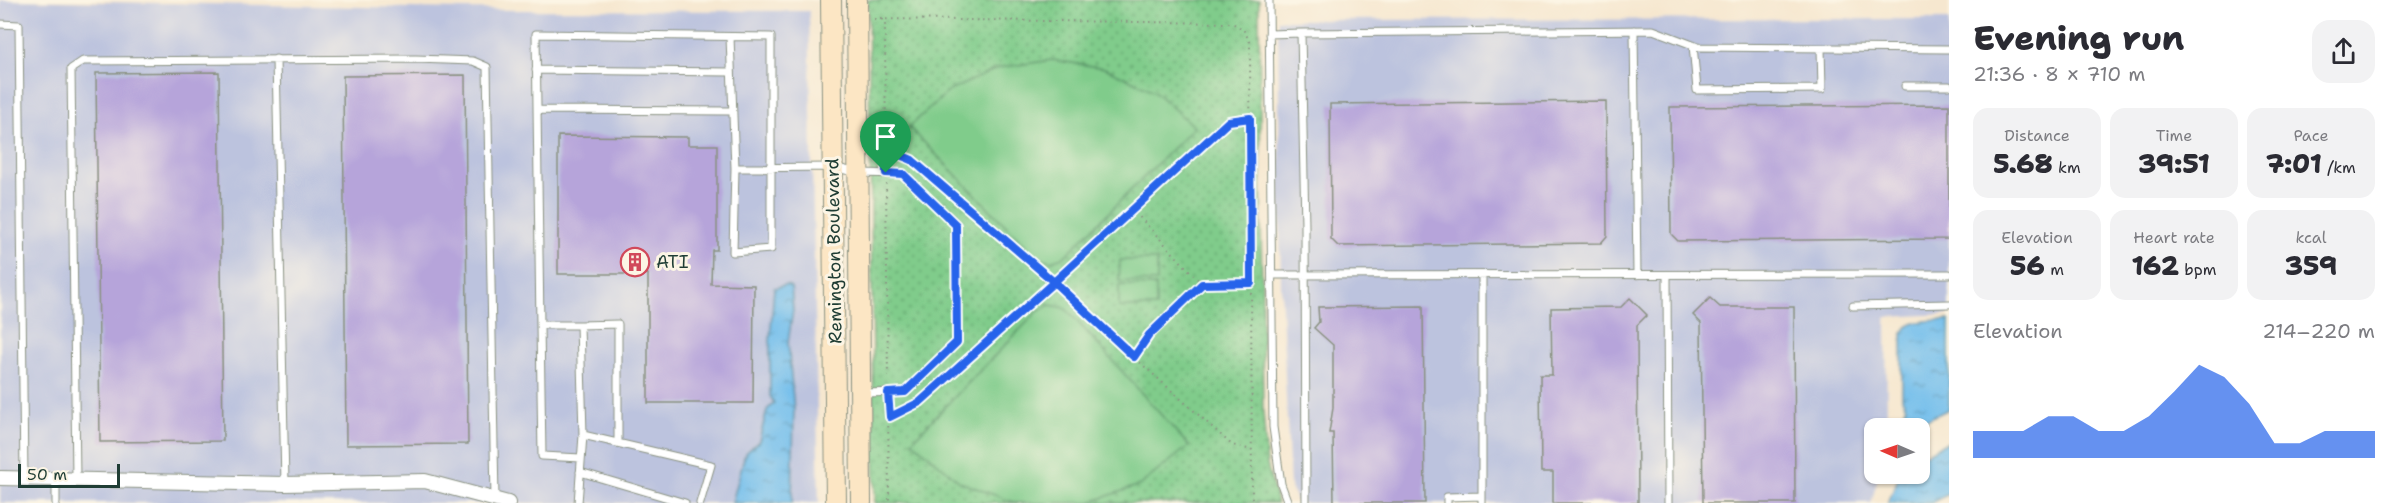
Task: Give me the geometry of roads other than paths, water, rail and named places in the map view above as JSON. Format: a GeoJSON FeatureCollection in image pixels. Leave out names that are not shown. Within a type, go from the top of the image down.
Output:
{"type":"FeatureCollection","features":[{"type":"Feature","properties":{"kind":"street","name":"Remington Boulevard"},"geometry":{"type":"LineString","coordinates":[[831,0],[836,503]]}},
{"type":"Feature","properties":{"kind":"street","name":"Remington Boulevard"},"geometry":{"type":"LineString","coordinates":[[857,0],[861,503]]}},
{"type":"Feature","properties":{"kind":"street"},"geometry":{"type":"LineString","coordinates":[[0,478],[285,484],[425,481],[501,501]]}},
{"type":"Feature","properties":{"kind":"lane"},"geometry":{"type":"LineString","coordinates":[[1269,0],[1273,427],[1281,484],[1288,503]]}},
{"type":"Feature","properties":{"kind":"lane"},"geometry":{"type":"LineString","coordinates":[[0,24],[19,25],[24,478]]}},
{"type":"Feature","properties":{"kind":"lane"},"geometry":{"type":"LineString","coordinates":[[1634,30],[1637,275]]}},
{"type":"Feature","properties":{"kind":"lane"},"geometry":{"type":"LineString","coordinates":[[1269,34],[1653,30],[1693,45],[1949,49]]}},
{"type":"Feature","properties":{"kind":"lane"},"geometry":{"type":"LineString","coordinates":[[1301,33],[1306,275],[1306,503]]}},
{"type":"Feature","properties":{"kind":"lane"},"geometry":{"type":"LineString","coordinates":[[581,458],[542,456],[536,34],[771,37],[771,249],[733,252],[735,168],[731,111],[730,37]]}},
{"type":"Feature","properties":{"kind":"lane"},"geometry":{"type":"LineString","coordinates":[[1693,45],[1697,90],[1822,89],[1821,48]]}},
{"type":"Feature","properties":{"kind":"lane"},"geometry":{"type":"LineString","coordinates":[[76,479],[71,69],[83,61],[276,59],[473,61],[487,67],[501,501]]}},
{"type":"Feature","properties":{"kind":"lane"},"geometry":{"type":"LineString","coordinates":[[276,59],[285,484]]}},
{"type":"Feature","properties":{"kind":"lane"},"geometry":{"type":"LineString","coordinates":[[536,70],[730,72]]}},
{"type":"Feature","properties":{"kind":"lane"},"geometry":{"type":"LineString","coordinates":[[1905,86],[1949,86]]}},
{"type":"Feature","properties":{"kind":"lane"},"geometry":{"type":"LineString","coordinates":[[537,110],[731,111]]}},
{"type":"Feature","properties":{"kind":"lane"},"geometry":{"type":"LineString","coordinates":[[735,168],[833,167],[858,173],[903,174],[956,225],[957,342],[905,392],[860,393]]}},
{"type":"Feature","properties":{"kind":"lane"},"geometry":{"type":"LineString","coordinates":[[1272,275],[1949,274]]}},
{"type":"Feature","properties":{"kind":"lane"},"geometry":{"type":"LineString","coordinates":[[1447,503],[1447,497],[1482,499],[1482,275]]}},
{"type":"Feature","properties":{"kind":"lane"},"geometry":{"type":"LineString","coordinates":[[1667,275],[1668,503]]}},
{"type":"Feature","properties":{"kind":"lane"},"geometry":{"type":"LineString","coordinates":[[1853,306],[1949,304]]}},
{"type":"Feature","properties":{"kind":"lane"},"geometry":{"type":"LineString","coordinates":[[540,326],[618,324],[618,443]]}},
{"type":"Feature","properties":{"kind":"lane"},"geometry":{"type":"LineString","coordinates":[[578,503],[583,435],[580,325]]}},
{"type":"Feature","properties":{"kind":"lane"},"geometry":{"type":"LineString","coordinates":[[583,435],[711,465],[700,503]]}},
{"type":"Feature","properties":{"kind":"lane"},"geometry":{"type":"LineString","coordinates":[[580,472],[685,503]]}},
{"type":"Feature","properties":{"kind":"lane"},"geometry":{"type":"LineString","coordinates":[[56,478],[56,503]]}},
{"type":"Feature","properties":{"kind":"water"},"geometry":{"type":"Polygon","coordinates":[[[786,285],[791,287],[793,310],[788,342],[794,410],[792,503],[732,503],[745,454],[759,441],[767,410],[774,403],[770,396],[770,340],[774,288],[786,285]]]}},
{"type":"Feature","properties":{"kind":"water"},"geometry":{"type":"Polygon","coordinates":[[[1949,320],[1949,409],[1930,418],[1910,418],[1904,414],[1906,407],[1902,398],[1902,333],[1911,325],[1949,320]]]}},
{"type":"Feature","properties":{"kind":"water"},"geometry":{"type":"Polygon","coordinates":[[[1949,441],[1949,494],[1931,503],[1888,503],[1896,484],[1930,484],[1930,451],[1949,441]]]}},
{"type":"Feature","properties":{"kind":"place","name":"ATI"},"geometry":{"type":"Point","coordinates":[635,262]}}]}
